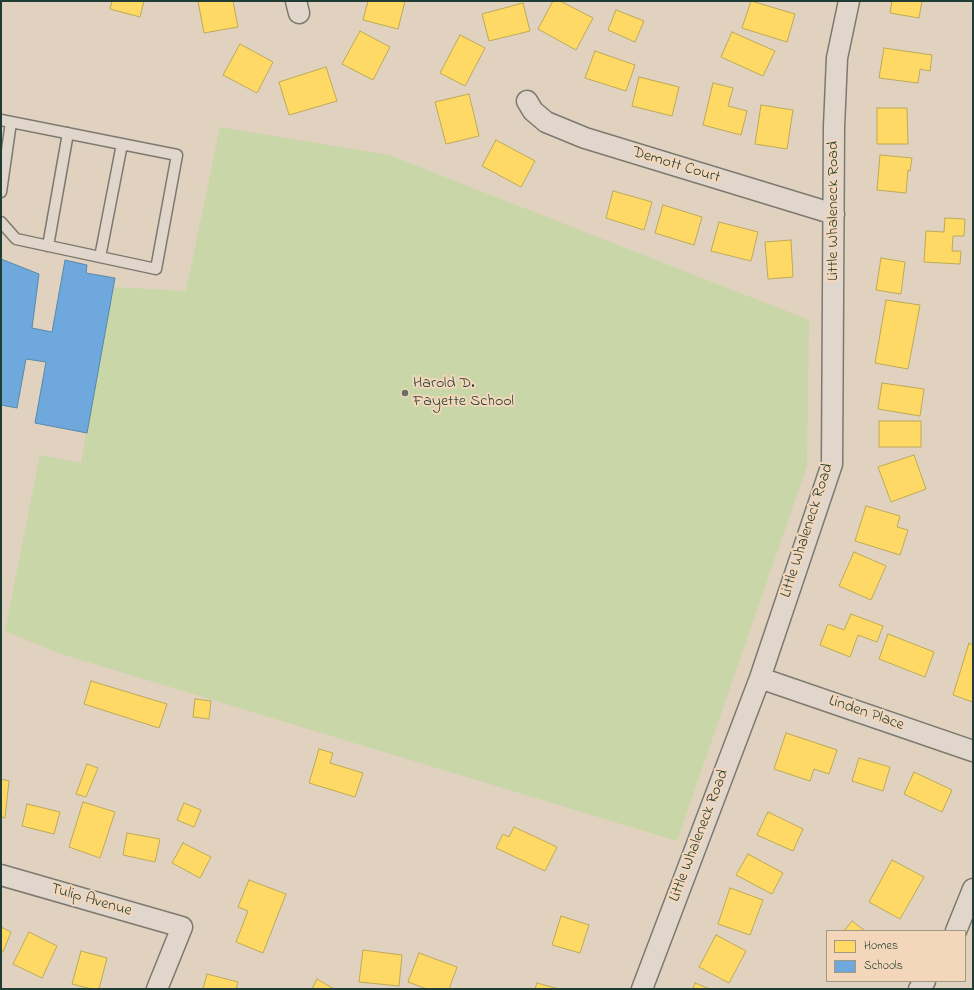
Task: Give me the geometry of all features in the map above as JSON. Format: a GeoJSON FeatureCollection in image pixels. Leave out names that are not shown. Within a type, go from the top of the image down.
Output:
{"type":"FeatureCollection","features":[{"type":"Feature","properties":{"kind":"street","name":"Little Whaleneck Road"},"geometry":{"type":"LineString","coordinates":[[642,989],[760,678],[832,464],[834,127],[837,58],[849,1]]}},
{"type":"Feature","properties":{"kind":"street","name":"Demott Court"},"geometry":{"type":"LineString","coordinates":[[527,101],[533,111],[546,122],[585,138],[834,214]]}},
{"type":"Feature","properties":{"kind":"street","name":"Linden Place"},"geometry":{"type":"LineString","coordinates":[[760,678],[973,751]]}},
{"type":"Feature","properties":{"kind":"street","name":"Tulip Avenue"},"geometry":{"type":"LineString","coordinates":[[1,875],[182,927],[157,989]]}},
{"type":"Feature","properties":{"kind":"street"},"geometry":{"type":"LineString","coordinates":[[956,930],[971,899]]}},
{"type":"Feature","properties":{"kind":"lane"},"geometry":{"type":"LineString","coordinates":[[1,192],[6,121],[177,154],[156,269],[16,239],[1,222]]}},
{"type":"Feature","properties":{"kind":"lane"},"geometry":{"type":"LineString","coordinates":[[48,246],[68,133]]}},
{"type":"Feature","properties":{"kind":"lane"},"geometry":{"type":"LineString","coordinates":[[100,257],[122,144]]}},
{"type":"Feature","properties":{"kind":"green space","name":"Harold D. Fayette School"},"geometry":{"type":"Polygon","coordinates":[[[220,127],[389,155],[809,320],[807,466],[677,841],[58,653],[5,631],[40,455],[81,463],[113,287],[186,291],[220,127]]]}},
{"type":"Feature","properties":{"kind":"building: Homes"},"geometry":{"type":"Polygon","coordinates":[[[112,1],[144,1],[140,17],[110,9],[112,1]]]}},
{"type":"Feature","properties":{"kind":"building: Homes"},"geometry":{"type":"Polygon","coordinates":[[[198,1],[233,1],[238,27],[204,33],[198,1]]]}},
{"type":"Feature","properties":{"kind":"building: Homes"},"geometry":{"type":"Polygon","coordinates":[[[368,1],[405,1],[398,29],[363,20],[368,1]]]}},
{"type":"Feature","properties":{"kind":"building: Homes"},"geometry":{"type":"Polygon","coordinates":[[[553,1],[560,1],[593,18],[576,50],[538,29],[553,1]]]}},
{"type":"Feature","properties":{"kind":"building: Homes"},"geometry":{"type":"Polygon","coordinates":[[[751,1],[795,14],[787,42],[742,28],[751,1]]]}},
{"type":"Feature","properties":{"kind":"building: Homes"},"geometry":{"type":"Polygon","coordinates":[[[892,1],[922,1],[919,18],[890,13],[892,1]]]}},
{"type":"Feature","properties":{"kind":"building: Homes"},"geometry":{"type":"Polygon","coordinates":[[[523,3],[530,31],[489,41],[482,14],[523,3]]]}},
{"type":"Feature","properties":{"kind":"building: Homes"},"geometry":{"type":"Polygon","coordinates":[[[616,10],[644,21],[635,42],[608,30],[616,10]]]}},
{"type":"Feature","properties":{"kind":"building: Homes"},"geometry":{"type":"Polygon","coordinates":[[[360,31],[390,47],[373,80],[342,64],[360,31]]]}},
{"type":"Feature","properties":{"kind":"building: Homes"},"geometry":{"type":"Polygon","coordinates":[[[732,32],[775,51],[763,76],[721,57],[732,32]]]}},
{"type":"Feature","properties":{"kind":"building: Homes"},"geometry":{"type":"Polygon","coordinates":[[[460,35],[485,48],[465,86],[440,73],[460,35]]]}},
{"type":"Feature","properties":{"kind":"building: Homes"},"geometry":{"type":"Polygon","coordinates":[[[240,44],[273,62],[257,93],[223,75],[240,44]]]}},
{"type":"Feature","properties":{"kind":"building: Homes"},"geometry":{"type":"Polygon","coordinates":[[[884,48],[932,55],[930,71],[920,69],[918,83],[879,78],[884,48]]]}},
{"type":"Feature","properties":{"kind":"building: Homes"},"geometry":{"type":"Polygon","coordinates":[[[595,51],[635,65],[626,91],[585,78],[595,51]]]}},
{"type":"Feature","properties":{"kind":"building: Homes"},"geometry":{"type":"Polygon","coordinates":[[[326,67],[337,101],[289,115],[279,82],[326,67]]]}},
{"type":"Feature","properties":{"kind":"building: Homes"},"geometry":{"type":"Polygon","coordinates":[[[639,77],[679,87],[672,116],[632,106],[639,77]]]}},
{"type":"Feature","properties":{"kind":"building: Homes"},"geometry":{"type":"Polygon","coordinates":[[[713,83],[733,88],[728,106],[747,111],[741,135],[703,125],[713,83]]]}},
{"type":"Feature","properties":{"kind":"building: Homes"},"geometry":{"type":"Polygon","coordinates":[[[469,94],[479,136],[446,144],[435,102],[469,94]]]}},
{"type":"Feature","properties":{"kind":"building: Homes"},"geometry":{"type":"Polygon","coordinates":[[[761,105],[793,110],[787,149],[755,144],[761,105]]]}},
{"type":"Feature","properties":{"kind":"building: Homes"},"geometry":{"type":"Polygon","coordinates":[[[877,108],[907,108],[908,144],[877,144],[877,108]]]}},
{"type":"Feature","properties":{"kind":"building: Homes"},"geometry":{"type":"Polygon","coordinates":[[[496,140],[535,161],[521,187],[482,166],[496,140]]]}},
{"type":"Feature","properties":{"kind":"building: Homes"},"geometry":{"type":"Polygon","coordinates":[[[880,155],[912,158],[910,171],[908,170],[906,193],[877,190],[880,155]]]}},
{"type":"Feature","properties":{"kind":"building: Homes"},"geometry":{"type":"Polygon","coordinates":[[[613,191],[652,202],[644,230],[606,218],[613,191]]]}},
{"type":"Feature","properties":{"kind":"building: Homes"},"geometry":{"type":"Polygon","coordinates":[[[663,205],[702,217],[694,245],[655,233],[663,205]]]}},
{"type":"Feature","properties":{"kind":"building: Homes"},"geometry":{"type":"Polygon","coordinates":[[[945,218],[965,219],[964,236],[953,236],[952,251],[961,251],[960,264],[924,262],[926,231],[944,232],[945,218]]]}},
{"type":"Feature","properties":{"kind":"building: Homes"},"geometry":{"type":"Polygon","coordinates":[[[719,222],[758,232],[751,261],[711,251],[719,222]]]}},
{"type":"Feature","properties":{"kind":"building: Homes"},"geometry":{"type":"Polygon","coordinates":[[[791,240],[793,277],[768,279],[765,242],[791,240]]]}},
{"type":"Feature","properties":{"kind":"building: Homes"},"geometry":{"type":"Polygon","coordinates":[[[881,258],[905,262],[901,294],[876,290],[881,258]]]}},
{"type":"Feature","properties":{"kind":"building: Homes"},"geometry":{"type":"Polygon","coordinates":[[[886,300],[920,305],[908,369],[875,363],[886,300]]]}},
{"type":"Feature","properties":{"kind":"building: Homes"},"geometry":{"type":"Polygon","coordinates":[[[882,383],[924,389],[920,416],[878,409],[882,383]]]}},
{"type":"Feature","properties":{"kind":"building: Homes"},"geometry":{"type":"Polygon","coordinates":[[[879,421],[921,421],[921,447],[879,447],[879,421]]]}},
{"type":"Feature","properties":{"kind":"building: Homes"},"geometry":{"type":"Polygon","coordinates":[[[914,455],[926,489],[891,502],[878,467],[914,455]]]}},
{"type":"Feature","properties":{"kind":"building: Homes"},"geometry":{"type":"Polygon","coordinates":[[[866,506],[900,516],[897,527],[908,530],[900,555],[855,541],[866,506]]]}},
{"type":"Feature","properties":{"kind":"building: Homes"},"geometry":{"type":"Polygon","coordinates":[[[854,552],[886,566],[871,600],[839,586],[854,552]]]}},
{"type":"Feature","properties":{"kind":"building: Homes"},"geometry":{"type":"Polygon","coordinates":[[[851,614],[883,626],[877,642],[858,635],[850,657],[820,645],[828,624],[844,630],[851,614]]]}},
{"type":"Feature","properties":{"kind":"building: Homes"},"geometry":{"type":"Polygon","coordinates":[[[888,634],[934,652],[925,677],[879,659],[888,634]]]}},
{"type":"Feature","properties":{"kind":"building: Homes"},"geometry":{"type":"Polygon","coordinates":[[[969,643],[973,645],[973,702],[953,695],[969,643]]]}},
{"type":"Feature","properties":{"kind":"building: Homes"},"geometry":{"type":"Polygon","coordinates":[[[91,681],[167,704],[159,728],[84,704],[91,681]]]}},
{"type":"Feature","properties":{"kind":"building: Homes"},"geometry":{"type":"Polygon","coordinates":[[[195,699],[211,701],[209,719],[193,717],[195,699]]]}},
{"type":"Feature","properties":{"kind":"building: Homes"},"geometry":{"type":"Polygon","coordinates":[[[786,733],[837,750],[829,774],[814,769],[810,781],[774,769],[786,733]]]}},
{"type":"Feature","properties":{"kind":"building: Homes"},"geometry":{"type":"Polygon","coordinates":[[[319,749],[333,753],[330,763],[363,773],[355,797],[309,783],[319,749]]]}},
{"type":"Feature","properties":{"kind":"building: Homes"},"geometry":{"type":"Polygon","coordinates":[[[859,758],[890,767],[883,791],[852,781],[859,758]]]}},
{"type":"Feature","properties":{"kind":"building: Homes"},"geometry":{"type":"Polygon","coordinates":[[[87,764],[98,768],[86,797],[76,794],[87,764]]]}},
{"type":"Feature","properties":{"kind":"building: Homes"},"geometry":{"type":"Polygon","coordinates":[[[914,772],[952,790],[942,812],[904,794],[914,772]]]}},
{"type":"Feature","properties":{"kind":"building: Homes"},"geometry":{"type":"Polygon","coordinates":[[[1,779],[9,781],[5,818],[1,817],[1,779]]]}},
{"type":"Feature","properties":{"kind":"building: Homes"},"geometry":{"type":"Polygon","coordinates":[[[83,802],[115,812],[100,858],[69,847],[83,802]]]}},
{"type":"Feature","properties":{"kind":"building: Homes"},"geometry":{"type":"Polygon","coordinates":[[[184,803],[201,810],[194,827],[177,820],[184,803]]]}},
{"type":"Feature","properties":{"kind":"building: Homes"},"geometry":{"type":"Polygon","coordinates":[[[27,804],[60,812],[54,834],[22,826],[27,804]]]}},
{"type":"Feature","properties":{"kind":"building: Homes"},"geometry":{"type":"Polygon","coordinates":[[[768,812],[803,829],[793,851],[757,835],[768,812]]]}},
{"type":"Feature","properties":{"kind":"building: Homes"},"geometry":{"type":"Polygon","coordinates":[[[514,827],[557,847],[545,871],[496,848],[503,834],[509,837],[514,827]]]}},
{"type":"Feature","properties":{"kind":"building: Homes"},"geometry":{"type":"Polygon","coordinates":[[[127,833],[160,839],[155,862],[123,855],[127,833]]]}},
{"type":"Feature","properties":{"kind":"building: Homes"},"geometry":{"type":"Polygon","coordinates":[[[183,843],[211,857],[200,878],[172,863],[183,843]]]}},
{"type":"Feature","properties":{"kind":"building: Homes"},"geometry":{"type":"Polygon","coordinates":[[[748,854],[783,873],[772,894],[736,875],[748,854]]]}},
{"type":"Feature","properties":{"kind":"building: Homes"},"geometry":{"type":"Polygon","coordinates":[[[892,860],[924,877],[900,919],[869,902],[892,860]]]}},
{"type":"Feature","properties":{"kind":"building: Homes"},"geometry":{"type":"Polygon","coordinates":[[[249,880],[286,894],[263,953],[236,942],[248,911],[238,907],[249,880]]]}},
{"type":"Feature","properties":{"kind":"building: Homes"},"geometry":{"type":"Polygon","coordinates":[[[730,888],[763,900],[750,935],[718,924],[730,888]]]}},
{"type":"Feature","properties":{"kind":"building: Homes"},"geometry":{"type":"Polygon","coordinates":[[[561,916],[589,925],[580,953],[552,945],[561,916]]]}},
{"type":"Feature","properties":{"kind":"building: Homes"},"geometry":{"type":"Polygon","coordinates":[[[852,921],[864,930],[845,930],[852,921]]]}},
{"type":"Feature","properties":{"kind":"building: Homes"},"geometry":{"type":"Polygon","coordinates":[[[1,927],[11,932],[3,952],[1,951],[1,927]]]}},
{"type":"Feature","properties":{"kind":"building: Homes"},"geometry":{"type":"Polygon","coordinates":[[[29,932],[57,946],[42,978],[13,964],[29,932]]]}},
{"type":"Feature","properties":{"kind":"building: Homes"},"geometry":{"type":"Polygon","coordinates":[[[716,935],[746,951],[729,983],[699,967],[716,935]]]}},
{"type":"Feature","properties":{"kind":"building: Homes"},"geometry":{"type":"Polygon","coordinates":[[[363,950],[402,955],[399,986],[359,982],[363,950]]]}},
{"type":"Feature","properties":{"kind":"building: Homes"},"geometry":{"type":"Polygon","coordinates":[[[81,951],[107,958],[99,989],[92,989],[72,984],[81,951]]]}},
{"type":"Feature","properties":{"kind":"building: Homes"},"geometry":{"type":"Polygon","coordinates":[[[419,953],[457,967],[449,989],[427,989],[408,982],[419,953]]]}},
{"type":"Feature","properties":{"kind":"building: Homes"},"geometry":{"type":"Polygon","coordinates":[[[207,974],[238,982],[236,989],[203,989],[207,974]]]}},
{"type":"Feature","properties":{"kind":"building: Homes"},"geometry":{"type":"Polygon","coordinates":[[[317,979],[334,989],[312,989],[317,979]]]}},
{"type":"Feature","properties":{"kind":"building: Homes"},"geometry":{"type":"Polygon","coordinates":[[[537,983],[559,989],[535,989],[537,983]]]}},
{"type":"Feature","properties":{"kind":"building: Homes"},"geometry":{"type":"Polygon","coordinates":[[[695,983],[710,989],[693,989],[695,983]]]}},
{"type":"Feature","properties":{"kind":"building: Schools"},"geometry":{"type":"Polygon","coordinates":[[[1,259],[39,274],[32,328],[52,332],[65,260],[87,265],[86,273],[115,278],[87,433],[35,423],[46,362],[26,359],[17,408],[1,405],[1,259]]]}},
{"type":"Feature","properties":{"kind":"place","name":"Harold D. Fayette School"},"geometry":{"type":"Point","coordinates":[405,393]}}]}
